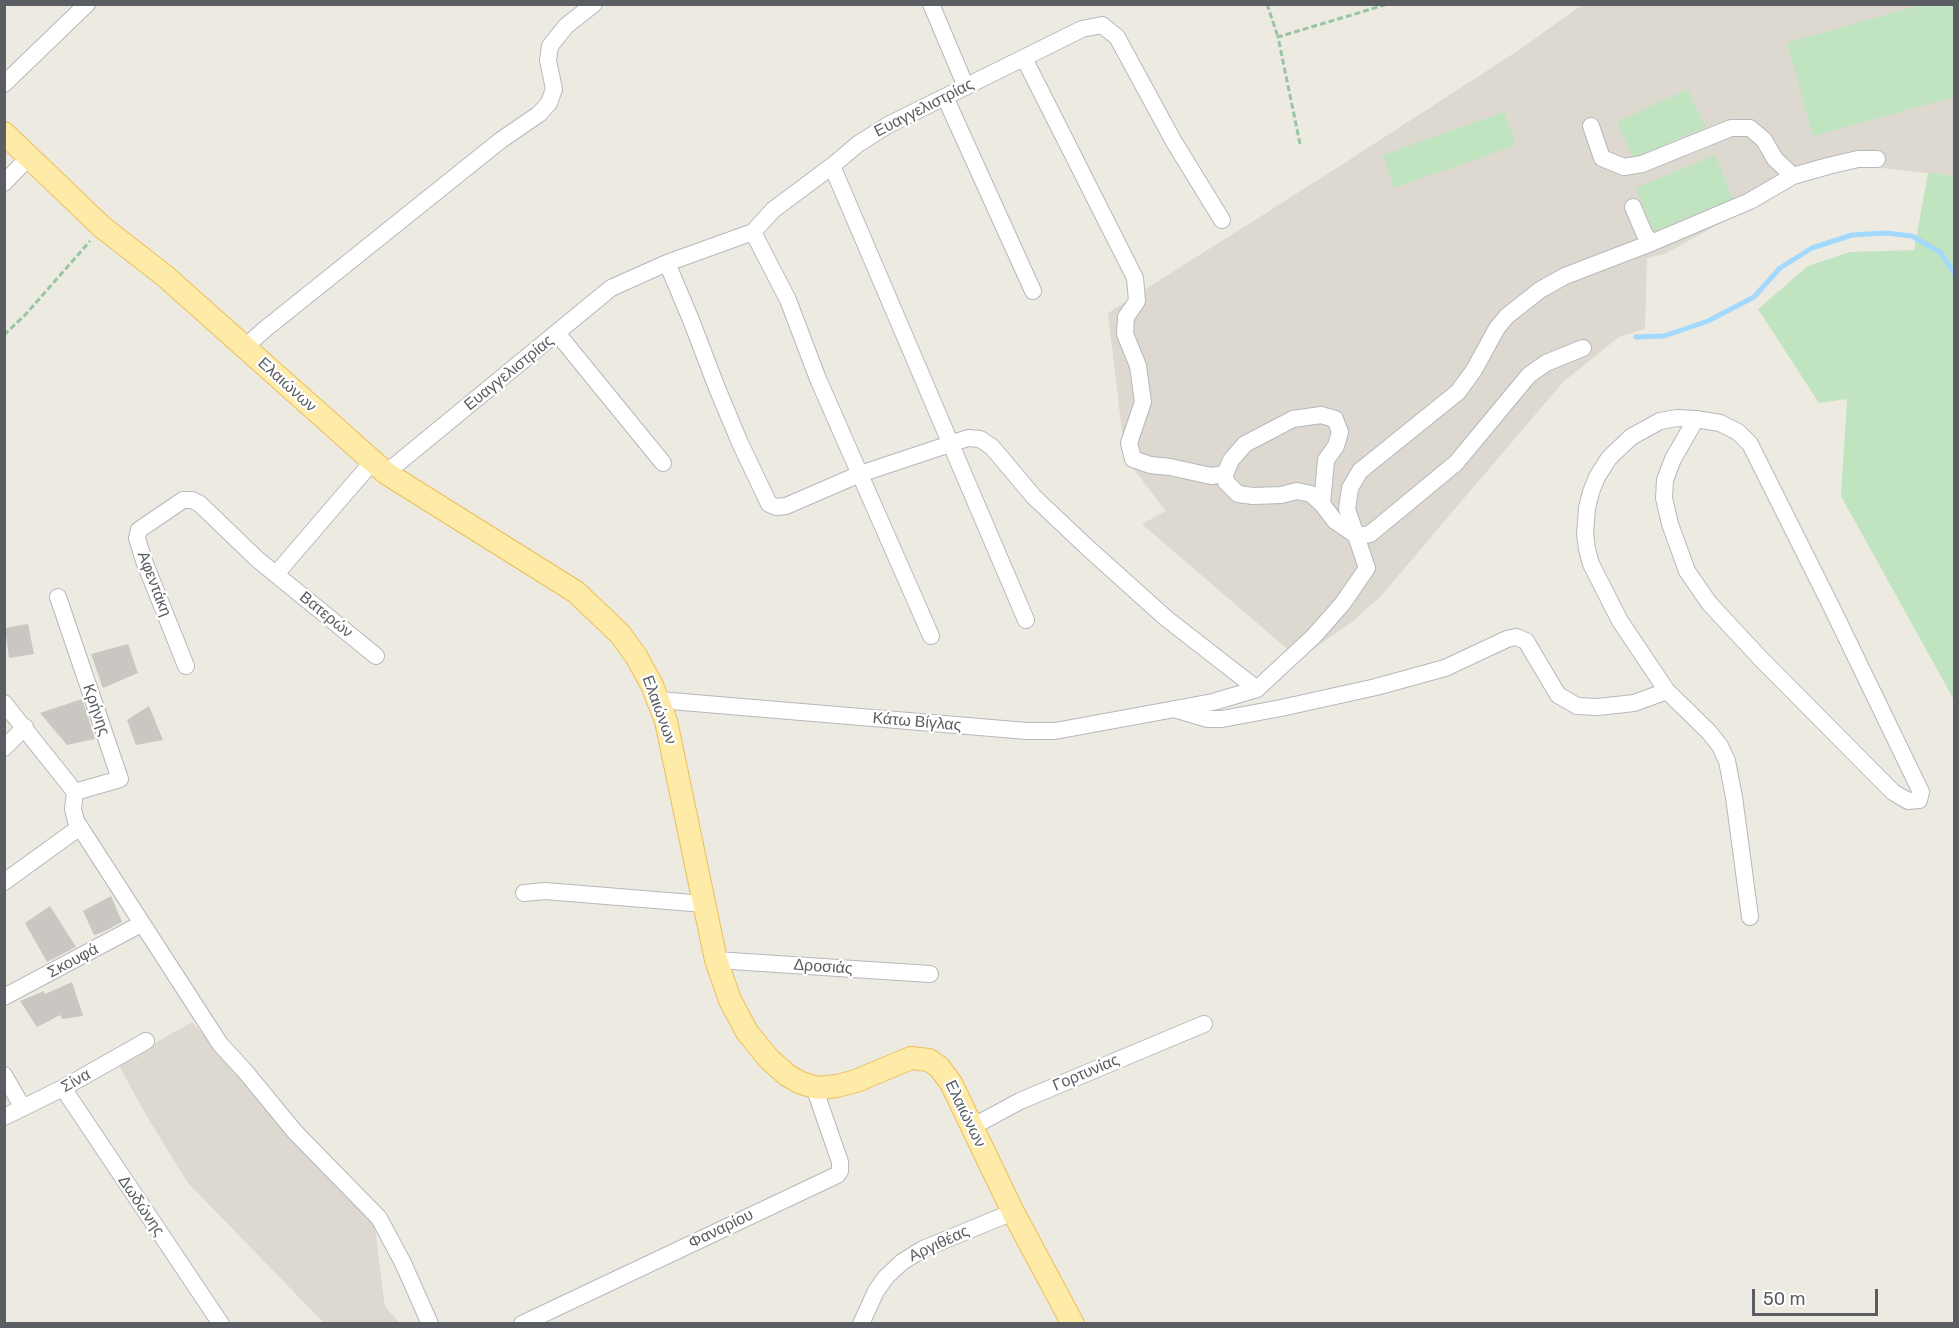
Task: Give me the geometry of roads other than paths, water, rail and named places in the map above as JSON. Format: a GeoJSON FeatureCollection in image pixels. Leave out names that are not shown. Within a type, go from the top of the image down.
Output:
{"type":"FeatureCollection","features":[{"type":"Feature","properties":{"kind":"main road","name":"Ελαιώνων"},"geometry":{"type":"LineString","coordinates":[[4,133],[102,227],[165,276],[380,467],[555,578],[587,601],[620,634],[652,685],[672,739],[716,960],[737,1016],[755,1044],[787,1075],[814,1087],[846,1084],[906,1059],[922,1058],[936,1064],[945,1074],[1013,1212],[1073,1323]]}},
{"type":"Feature","properties":{"kind":"street"},"geometry":{"type":"LineString","coordinates":[[4,84],[87,4]]}},
{"type":"Feature","properties":{"kind":"street"},"geometry":{"type":"LineString","coordinates":[[245,347],[501,140],[539,114],[549,103],[554,89],[548,60],[550,46],[566,26],[594,4]]}},
{"type":"Feature","properties":{"kind":"street"},"geometry":{"type":"LineString","coordinates":[[931,4],[966,87]]}},
{"type":"Feature","properties":{"kind":"street","name":"Ευαγγελιστρίας"},"geometry":{"type":"LineString","coordinates":[[276,574],[380,467],[557,333],[611,288],[667,263],[753,232],[773,210],[858,144],[888,124],[1082,29],[1102,25],[1117,37],[1174,142],[1222,220]]}},
{"type":"Feature","properties":{"kind":"street"},"geometry":{"type":"LineString","coordinates":[[1024,58],[1135,278],[1137,301],[1126,317],[1125,334],[1138,366],[1143,402],[1129,442],[1132,459],[1150,465],[1210,476],[1225,474]]}},
{"type":"Feature","properties":{"kind":"street"},"geometry":{"type":"LineString","coordinates":[[945,97],[1033,291]]}},
{"type":"Feature","properties":{"kind":"street"},"geometry":{"type":"LineString","coordinates":[[1591,126],[1602,158],[1624,167],[1641,164],[1731,128],[1750,128],[1764,140],[1775,159],[1793,176]]}},
{"type":"Feature","properties":{"kind":"street"},"geometry":{"type":"LineString","coordinates":[[4,183],[30,156]]}},
{"type":"Feature","properties":{"kind":"street"},"geometry":{"type":"LineString","coordinates":[[667,263],[721,399],[769,504],[776,507],[786,506],[860,474],[968,438],[981,439],[992,447],[1034,496],[1089,549],[1167,619],[1257,689],[1314,636],[1343,603],[1367,568],[1347,509],[1350,488],[1360,471],[1458,392],[1474,370],[1497,328],[1507,316],[1540,290],[1565,276],[1750,201],[1793,176],[1858,159],[1877,159]]}},
{"type":"Feature","properties":{"kind":"street"},"geometry":{"type":"LineString","coordinates":[[832,166],[1026,620]]}},
{"type":"Feature","properties":{"kind":"street"},"geometry":{"type":"LineString","coordinates":[[1633,207],[1651,243]]}},
{"type":"Feature","properties":{"kind":"street"},"geometry":{"type":"LineString","coordinates":[[753,232],[788,300],[818,379],[932,636]]}},
{"type":"Feature","properties":{"kind":"street"},"geometry":{"type":"LineString","coordinates":[[557,333],[663,463]]}},
{"type":"Feature","properties":{"kind":"street"},"geometry":{"type":"LineString","coordinates":[[1322,504],[1326,460],[1336,446],[1340,432],[1335,419],[1321,415],[1293,419],[1245,444],[1231,460],[1225,474],[1226,483],[1238,494],[1281,495],[1297,491],[1311,494],[1335,521],[1357,536],[1370,534],[1456,463],[1529,375],[1546,363],[1583,348]]}},
{"type":"Feature","properties":{"kind":"street"},"geometry":{"type":"LineString","coordinates":[[1696,419],[1673,459],[1665,480],[1664,498],[1670,524],[1687,571],[1709,603],[1854,755],[1893,792],[1908,801],[1918,800],[1920,792],[1750,444],[1738,432],[1720,423],[1696,419],[1677,418],[1660,421],[1631,437],[1609,458],[1597,477],[1587,508],[1585,534],[1591,564],[1620,621],[1667,691],[1709,732],[1720,746],[1727,761],[1750,917]]}},
{"type":"Feature","properties":{"kind":"street","name":"Αφεντάκη"},"geometry":{"type":"LineString","coordinates":[[186,666],[144,561],[137,537],[139,530],[183,500],[192,500],[200,504],[235,539],[276,574]]}},
{"type":"Feature","properties":{"kind":"street","name":"Βατερών"},"geometry":{"type":"LineString","coordinates":[[276,574],[376,656]]}},
{"type":"Feature","properties":{"kind":"street","name":"Κρήνης"},"geometry":{"type":"LineString","coordinates":[[58,597],[120,779],[75,792]]}},
{"type":"Feature","properties":{"kind":"street"},"geometry":{"type":"LineString","coordinates":[[1174,709],[1195,717],[1215,719],[1281,708],[1376,687],[1445,668],[1516,637],[1526,641],[1558,695],[1577,706],[1598,708],[1634,703],[1667,691]]}},
{"type":"Feature","properties":{"kind":"street","name":"Κάτω Βίγλας"},"geometry":{"type":"LineString","coordinates":[[659,700],[1027,731],[1082,727],[1213,702],[1257,689]]}},
{"type":"Feature","properties":{"kind":"street"},"geometry":{"type":"LineString","coordinates":[[4,703],[75,792],[73,809],[80,827],[220,1044],[295,1132],[379,1218],[403,1263],[430,1323]]}},
{"type":"Feature","properties":{"kind":"street"},"geometry":{"type":"LineString","coordinates":[[4,748],[25,727]]}},
{"type":"Feature","properties":{"kind":"street"},"geometry":{"type":"LineString","coordinates":[[4,882],[80,827]]}},
{"type":"Feature","properties":{"kind":"street"},"geometry":{"type":"LineString","coordinates":[[524,893],[545,891],[704,904]]}},
{"type":"Feature","properties":{"kind":"street","name":"Σκουφά"},"geometry":{"type":"LineString","coordinates":[[4,997],[141,924]]}},
{"type":"Feature","properties":{"kind":"street","name":"Δροσιάς"},"geometry":{"type":"LineString","coordinates":[[716,960],[930,975]]}},
{"type":"Feature","properties":{"kind":"street","name":"Γορτυνίας"},"geometry":{"type":"LineString","coordinates":[[972,1127],[1038,1093],[1204,1024]]}},
{"type":"Feature","properties":{"kind":"street","name":"Σίνα"},"geometry":{"type":"LineString","coordinates":[[4,1118],[146,1041]]}},
{"type":"Feature","properties":{"kind":"street"},"geometry":{"type":"LineString","coordinates":[[4,1075],[23,1108]]}},
{"type":"Feature","properties":{"kind":"street","name":"Φαναρίου"},"geometry":{"type":"LineString","coordinates":[[522,1323],[837,1174],[840,1171],[840,1162],[814,1087]]}},
{"type":"Feature","properties":{"kind":"street","name":"Δωδώνης"},"geometry":{"type":"LineString","coordinates":[[63,1088],[221,1323]]}},
{"type":"Feature","properties":{"kind":"street","name":"Αργιθέας"},"geometry":{"type":"LineString","coordinates":[[861,1323],[876,1291],[886,1277],[902,1262],[930,1246],[1013,1212]]}},
{"type":"Feature","properties":{"kind":"waterway"},"geometry":{"type":"LineString","coordinates":[[1636,337],[1664,336],[1708,321],[1754,297],[1780,268],[1812,248],[1852,235],[1885,233],[1912,236],[1941,253],[1954,273]]}}]}
